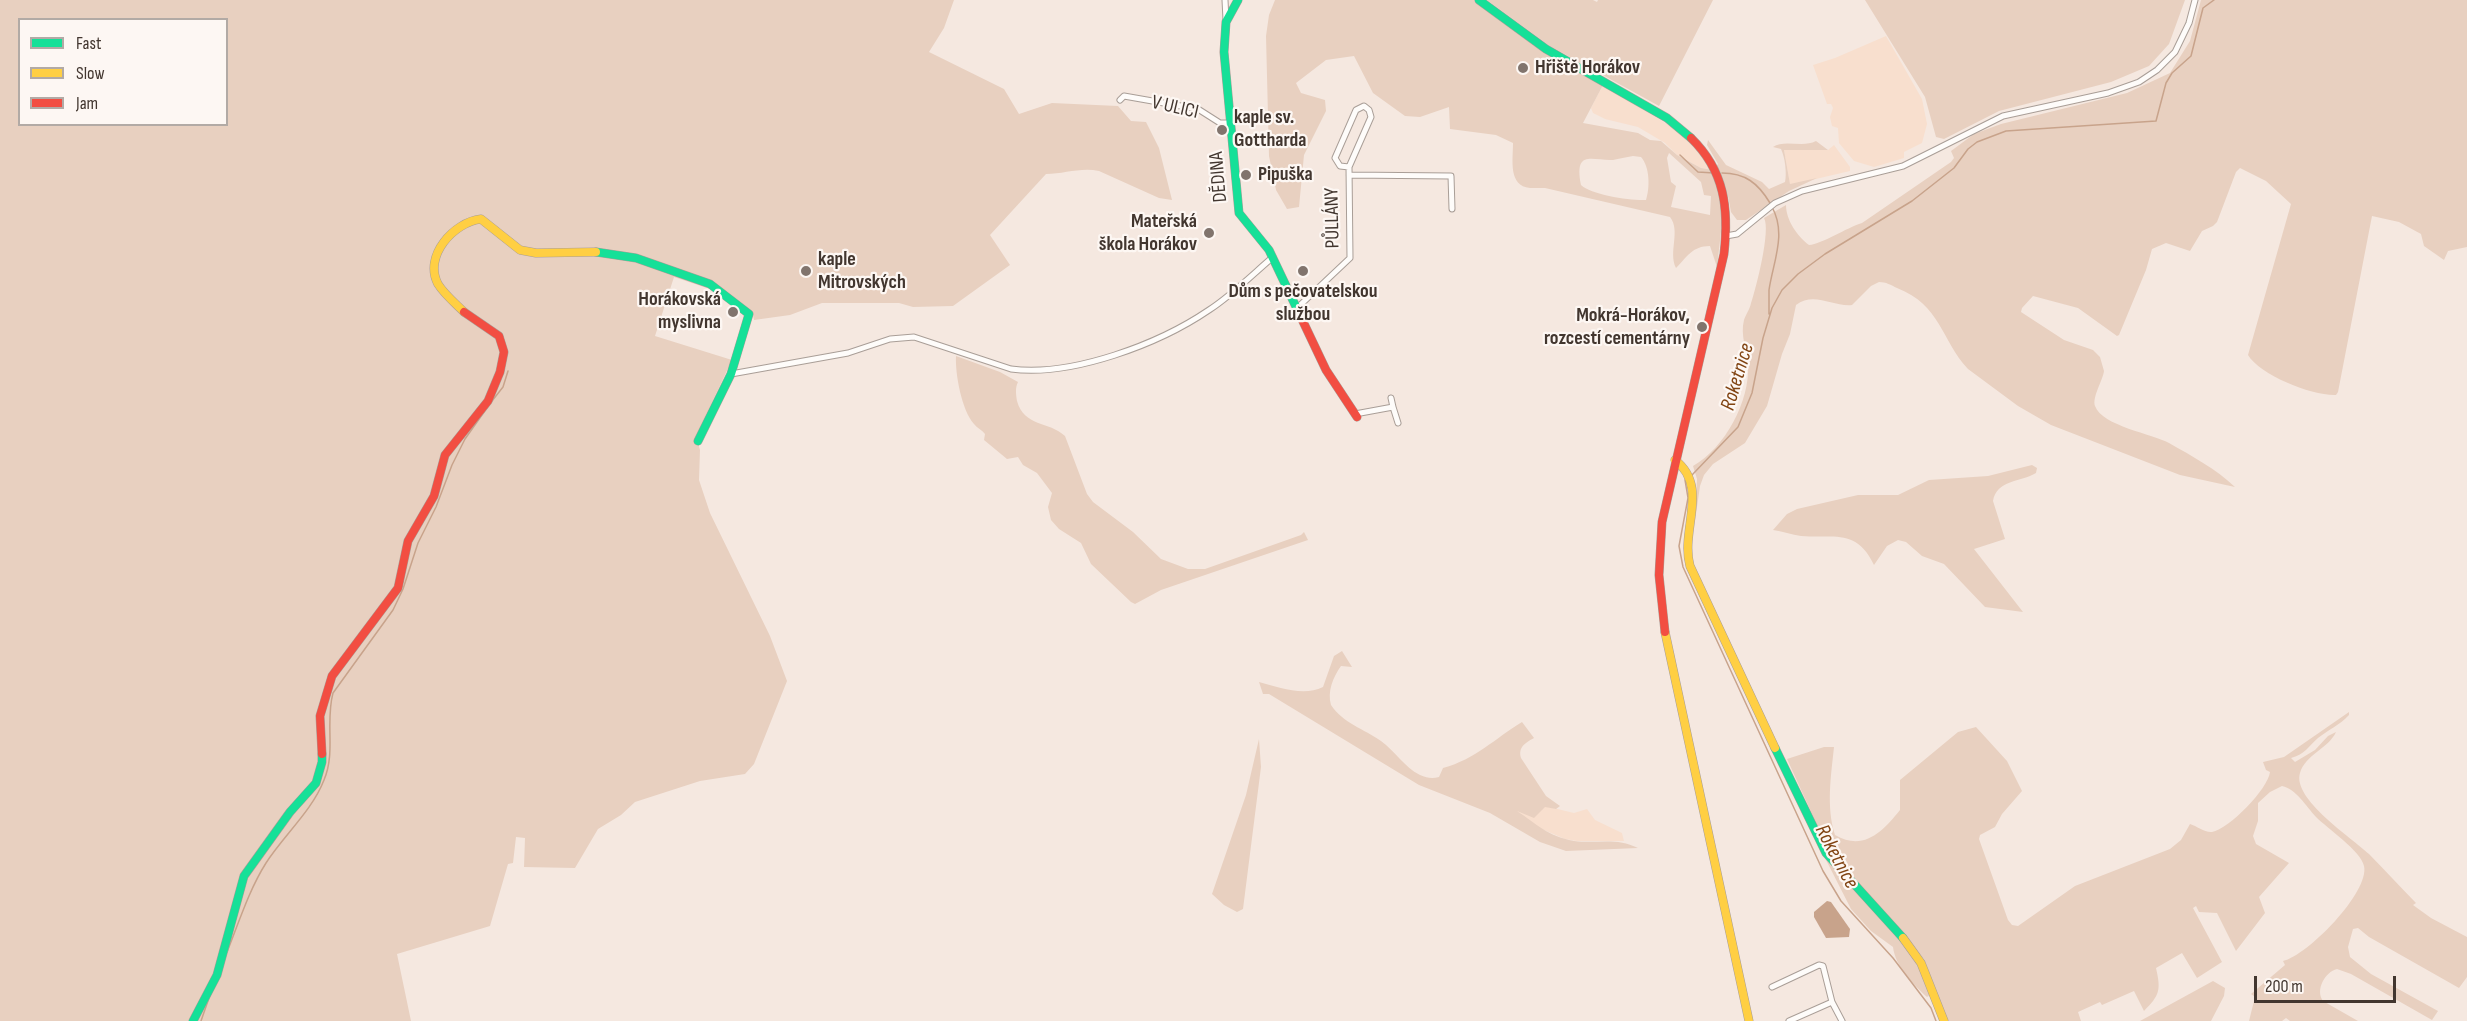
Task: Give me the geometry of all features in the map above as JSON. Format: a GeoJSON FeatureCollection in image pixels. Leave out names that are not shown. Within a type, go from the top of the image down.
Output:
{"type":"FeatureCollection","features":[{"type":"Feature","properties":{"kind":"street"},"geometry":{"type":"LineString","coordinates":[[1225,0],[1226,22]]}},
{"type":"Feature","properties":{"kind":"street","name":"DĚDINA"},"geometry":{"type":"LineString","coordinates":[[1238,0],[1230,10],[1226,22],[1224,52],[1239,213],[1273,257]]}},
{"type":"Feature","properties":{"kind":"street"},"geometry":{"type":"LineString","coordinates":[[1479,0],[1546,49],[1668,118],[1698,143],[1718,172],[1726,205],[1726,236],[1675,460],[1659,543],[1657,571],[1660,604],[1749,1021]]}},
{"type":"Feature","properties":{"kind":"street"},"geometry":{"type":"LineString","coordinates":[[1726,236],[1737,234],[1775,203],[1820,185],[1903,166],[2003,116],[2108,93],[2133,84],[2157,70],[2175,52],[2189,23],[2195,0]]}},
{"type":"Feature","properties":{"kind":"street","name":"V ULICI"},"geometry":{"type":"LineString","coordinates":[[1120,100],[1124,96],[1198,110],[1220,123],[1230,123]]}},
{"type":"Feature","properties":{"kind":"street","name":"PŮLLÁNY"},"geometry":{"type":"LineString","coordinates":[[1297,308],[1350,258],[1350,167],[1371,117],[1367,107],[1361,106],[1356,110],[1335,158],[1340,166],[1350,167]]}},
{"type":"Feature","properties":{"kind":"street","name":"PŮLLÁNY"},"geometry":{"type":"LineString","coordinates":[[1349,176],[1451,176],[1452,209]]}},
{"type":"Feature","properties":{"kind":"street"},"geometry":{"type":"LineString","coordinates":[[193,1021],[218,975],[244,876],[290,812],[316,783],[322,762],[320,716],[332,676],[398,588],[408,541],[434,496],[445,456],[488,401],[500,372],[504,352],[499,336],[466,314],[438,284],[434,264],[446,237],[471,220],[481,219],[520,250],[536,253],[592,251],[636,258],[710,284],[749,314],[730,374],[698,441]]}},
{"type":"Feature","properties":{"kind":"street"},"geometry":{"type":"LineString","coordinates":[[730,374],[848,353],[890,339],[914,337],[1011,369],[1028,371],[1105,360],[1192,322],[1212,309],[1273,257],[1326,370],[1356,415],[1393,407]]}},
{"type":"Feature","properties":{"kind":"street"},"geometry":{"type":"LineString","coordinates":[[1390,398],[1398,423]]}},
{"type":"Feature","properties":{"kind":"street"},"geometry":{"type":"LineString","coordinates":[[1675,460],[1688,477],[1693,498],[1688,556],[1692,572],[1818,839],[1826,853],[1910,946],[1921,963],[1944,1021]]}},
{"type":"Feature","properties":{"kind":"street"},"geometry":{"type":"LineString","coordinates":[[1772,987],[1819,965],[1823,966],[1832,1002],[1842,1021]]}},
{"type":"Feature","properties":{"kind":"street"},"geometry":{"type":"LineString","coordinates":[[1789,1021],[1832,1002]]}},
{"type":"Feature","properties":{"kind":"shaded area"},"geometry":{"type":"Polygon","coordinates":[[[0,0],[954,0],[944,28],[929,52],[1004,89],[1019,114],[1052,103],[1118,106],[1131,121],[1146,122],[1159,148],[1172,200],[1159,198],[1099,171],[1046,174],[990,235],[1010,265],[953,306],[913,307],[899,303],[822,303],[790,315],[754,320],[753,315],[742,311],[710,289],[674,277],[655,336],[732,360],[696,436],[700,450],[699,480],[710,513],[770,636],[787,681],[754,764],[745,774],[700,781],[635,802],[621,815],[598,829],[575,868],[524,867],[525,838],[516,837],[513,863],[508,864],[490,926],[397,954],[411,1021],[0,1021],[0,0]]]}},
{"type":"Feature","properties":{"kind":"shaded area"},"geometry":{"type":"Polygon","coordinates":[[[1275,0],[1474,0],[1533,44],[1603,85],[1583,123],[1638,133],[1650,140],[1661,141],[1677,155],[1701,168],[1713,170],[1718,164],[1707,145],[1708,140],[1726,165],[1762,182],[1769,189],[1785,182],[1786,179],[1781,149],[1773,147],[1816,141],[1828,150],[1784,150],[1790,184],[1817,178],[1789,191],[1746,220],[1737,220],[1731,212],[1728,196],[1722,196],[1722,223],[1717,267],[1710,246],[1704,246],[1694,250],[1676,268],[1673,255],[1675,235],[1670,217],[1545,188],[1523,186],[1518,183],[1513,171],[1513,143],[1496,135],[1450,129],[1449,107],[1420,117],[1405,116],[1373,93],[1354,56],[1326,60],[1296,83],[1301,93],[1325,100],[1326,111],[1304,155],[1299,207],[1287,209],[1276,190],[1269,156],[1266,36],[1269,15],[1275,0]],[[1669,153],[1667,158],[1671,182],[1676,186],[1671,207],[1710,215],[1711,196],[1704,195],[1701,182],[1669,153]],[[1633,156],[1613,160],[1586,159],[1580,166],[1581,185],[1593,192],[1646,200],[1649,184],[1648,172],[1641,157],[1633,156]]]}},
{"type":"Feature","properties":{"kind":"shaded area"},"geometry":{"type":"Polygon","coordinates":[[[1487,0],[1593,0],[1597,2],[1598,0],[1713,0],[1659,106],[1550,46],[1487,0]]]}},
{"type":"Feature","properties":{"kind":"shaded area"},"geometry":{"type":"Polygon","coordinates":[[[1865,0],[2185,0],[2169,44],[2149,66],[2111,82],[1999,111],[1944,139],[1936,137],[1925,97],[1865,0]]]}},
{"type":"Feature","properties":{"kind":"shaded area"},"geometry":{"type":"Polygon","coordinates":[[[2201,0],[2467,0],[2467,247],[2448,251],[2444,260],[2424,246],[2421,234],[2399,222],[2372,216],[2336,395],[2314,392],[2287,383],[2263,370],[2248,355],[2291,204],[2266,181],[2240,168],[2236,172],[2217,222],[2202,231],[2190,251],[2166,243],[2152,249],[2146,270],[2119,335],[2117,336],[2078,308],[2033,296],[2021,312],[2064,340],[2093,350],[2100,357],[2104,371],[2094,402],[2100,413],[2107,419],[2169,443],[2212,469],[2235,487],[2180,475],[2051,425],[2018,406],[1968,369],[1932,313],[1923,304],[1912,295],[1879,282],[1871,286],[1852,305],[1810,299],[1796,305],[1790,334],[1767,406],[1745,443],[1713,464],[1704,475],[1700,486],[1695,521],[1697,479],[1693,466],[1705,458],[1725,436],[1745,393],[1748,365],[1743,326],[1762,259],[1766,234],[1764,218],[1786,205],[1790,222],[1800,237],[1809,245],[1821,242],[1862,223],[1951,162],[1954,158],[1951,151],[1974,134],[2001,124],[2127,93],[2170,73],[2190,41],[2201,0]]]}},
{"type":"Feature","properties":{"kind":"shaded area"},"geometry":{"type":"Polygon","coordinates":[[[1886,36],[1922,99],[1927,124],[1922,143],[1904,152],[1904,158],[1874,167],[1854,161],[1839,143],[1838,128],[1832,126],[1830,117],[1833,108],[1831,104],[1827,104],[1813,65],[1886,36]]]}},
{"type":"Feature","properties":{"kind":"shaded area"},"geometry":{"type":"Polygon","coordinates":[[[1603,85],[1683,134],[1698,147],[1713,170],[1701,168],[1677,155],[1665,143],[1638,127],[1605,119],[1593,113],[1591,108],[1603,85]]]}},
{"type":"Feature","properties":{"kind":"shaded area"},"geometry":{"type":"Polygon","coordinates":[[[1834,145],[1850,167],[1850,171],[1790,185],[1784,150],[1828,150],[1834,145]]]}},
{"type":"Feature","properties":{"kind":"shaded area"},"geometry":{"type":"Polygon","coordinates":[[[956,356],[1000,372],[1018,382],[1016,393],[1020,409],[1031,420],[1059,431],[1065,436],[1087,494],[1093,502],[1133,532],[1161,559],[1188,569],[1205,569],[1304,532],[1308,540],[1161,590],[1135,604],[1131,602],[1091,564],[1081,543],[1059,529],[1051,520],[1048,507],[1052,493],[1037,473],[1023,465],[1018,457],[1007,459],[984,440],[985,434],[970,418],[963,402],[958,382],[956,356]]]}},
{"type":"Feature","properties":{"kind":"shaded area"},"geometry":{"type":"Polygon","coordinates":[[[2032,465],[2037,468],[2036,473],[2004,485],[1995,494],[1993,501],[2005,539],[1974,549],[2023,612],[1985,607],[1944,564],[1922,556],[1906,542],[1898,540],[1887,546],[1874,565],[1860,545],[1852,540],[1801,536],[1773,530],[1787,514],[1797,509],[1858,495],[1898,495],[1929,480],[1988,476],[2032,465]]]}},
{"type":"Feature","properties":{"kind":"shaded area"},"geometry":{"type":"Polygon","coordinates":[[[1342,651],[1352,667],[1341,666],[1336,675],[1330,690],[1331,705],[1348,721],[1386,745],[1414,772],[1427,777],[1439,777],[1443,768],[1475,754],[1522,722],[1534,738],[1521,748],[1521,758],[1546,796],[1560,806],[1556,809],[1545,807],[1534,818],[1517,811],[1543,829],[1565,839],[1622,843],[1638,848],[1566,851],[1540,842],[1490,813],[1419,785],[1269,694],[1263,694],[1259,682],[1299,691],[1323,687],[1334,656],[1342,651]]]}},
{"type":"Feature","properties":{"kind":"shaded area"},"geometry":{"type":"Polygon","coordinates":[[[2349,712],[2342,722],[2296,757],[2291,758],[2295,762],[2315,750],[2328,736],[2336,732],[2328,743],[2307,761],[2300,773],[2300,783],[2305,794],[2325,817],[2375,860],[2416,903],[2413,905],[2431,918],[2467,937],[2467,977],[2459,988],[2369,937],[2358,928],[2353,929],[2348,947],[2350,957],[2371,974],[2438,1011],[2432,1020],[2351,974],[2337,969],[2322,982],[2321,997],[2323,1001],[2358,1021],[2290,1021],[2286,1018],[2282,1021],[2249,1021],[2255,997],[2251,994],[2285,965],[2283,961],[2294,957],[2321,936],[2347,906],[2363,877],[2364,866],[2357,854],[2316,817],[2296,794],[2282,786],[2270,792],[2258,803],[2258,821],[2253,836],[2256,844],[2289,863],[2259,897],[2265,913],[2236,951],[2217,913],[2199,912],[2196,906],[2193,908],[2222,962],[2197,978],[2182,953],[2156,968],[2158,992],[2144,1011],[2134,991],[2102,1005],[2100,1002],[2078,1012],[2081,1021],[1947,1021],[1924,959],[1829,851],[1787,759],[1824,747],[1834,747],[1830,802],[1835,835],[1845,840],[1864,840],[1880,832],[1900,810],[1900,780],[1958,732],[1976,727],[2007,761],[2022,791],[2002,814],[1995,827],[1980,835],[1979,839],[2008,920],[2012,925],[2018,926],[2075,886],[2170,849],[2181,840],[2190,824],[2212,832],[2228,824],[2255,798],[2268,779],[2270,772],[2266,770],[2263,762],[2284,757],[2349,712]]]}},
{"type":"Feature","properties":{"kind":"shaded area"},"geometry":{"type":"Polygon","coordinates":[[[1259,739],[1261,767],[1243,909],[1237,912],[1224,905],[1212,894],[1246,795],[1259,739]]]}},
{"type":"Feature","properties":{"kind":"shaded area"},"geometry":{"type":"Polygon","coordinates":[[[1545,806],[1574,813],[1587,809],[1595,820],[1622,833],[1624,841],[1565,839],[1537,827],[1516,811],[1545,806]]]}},
{"type":"Feature","properties":{"kind":"shaded area"},"geometry":{"type":"Polygon","coordinates":[[[1824,856],[1907,946],[1919,967],[1930,995],[1927,997],[1906,975],[1897,961],[1893,947],[1871,931],[1851,909],[1824,856]]]}},
{"type":"Feature","properties":{"kind":"shaded area"},"geometry":{"type":"Polygon","coordinates":[[[1827,901],[1831,902],[1850,929],[1849,937],[1826,938],[1814,917],[1814,912],[1827,901]]]}},
{"type":"Feature","properties":{"kind":"shaded area"},"geometry":{"type":"Polygon","coordinates":[[[2213,981],[2225,988],[2224,996],[2211,1021],[2140,1021],[2213,981]]]}},
{"type":"Feature","properties":{"kind":"waterway","name":"Roketnice"},"geometry":{"type":"LineString","coordinates":[[1692,475],[1738,427],[1752,393],[1763,338],[1772,308],[1782,290],[1798,274],[1825,254],[1912,201],[1954,168],[1968,149],[1977,142],[2006,131],[2156,121],[2166,83],[2172,73],[2191,56],[2203,8],[2214,0]]}},
{"type":"Feature","properties":{"kind":"waterway"},"geometry":{"type":"LineString","coordinates":[[1680,155],[1698,172],[1714,173]]}},
{"type":"Feature","properties":{"kind":"waterway"},"geometry":{"type":"LineString","coordinates":[[1722,173],[1730,173],[1750,180],[1770,203]]}},
{"type":"Feature","properties":{"kind":"waterway"},"geometry":{"type":"LineString","coordinates":[[1769,314],[1769,290],[1779,238],[1772,207]]}},
{"type":"Feature","properties":{"kind":"waterway"},"geometry":{"type":"LineString","coordinates":[[492,401],[503,387],[508,371]]}},
{"type":"Feature","properties":{"kind":"waterway"},"geometry":{"type":"LineString","coordinates":[[227,952],[260,873],[305,813],[324,780],[328,769],[333,693],[393,610],[403,589],[418,543],[436,507],[452,465],[465,439],[489,405]]}},
{"type":"Feature","properties":{"kind":"waterway","name":"Roketnice"},"geometry":{"type":"LineString","coordinates":[[1688,477],[1685,480],[1688,498],[1679,546],[1683,567],[1823,871],[1841,901],[1893,958],[1931,1008],[1936,1021]]}},
{"type":"Feature","properties":{"kind":"waterway"},"geometry":{"type":"LineString","coordinates":[[201,1021],[210,995]]}},
{"type":"Feature","properties":{"kind":"traffic: fast"},"geometry":{"type":"LineString","coordinates":[[1238,0],[1226,22],[1224,52],[1239,213],[1269,250],[1298,311]]}},
{"type":"Feature","properties":{"kind":"traffic: fast"},"geometry":{"type":"LineString","coordinates":[[1479,0],[1546,49],[1667,118],[1691,138]]}},
{"type":"Feature","properties":{"kind":"traffic: fast"},"geometry":{"type":"LineString","coordinates":[[596,252],[636,258],[710,284],[749,314],[731,374],[698,441]]}},
{"type":"Feature","properties":{"kind":"traffic: fast"},"geometry":{"type":"LineString","coordinates":[[1775,748],[1826,853],[1903,938]]}},
{"type":"Feature","properties":{"kind":"traffic: fast"},"geometry":{"type":"LineString","coordinates":[[193,1021],[217,975],[244,876],[290,812],[316,783],[322,754]]}},
{"type":"Feature","properties":{"kind":"traffic: slow"},"geometry":{"type":"LineString","coordinates":[[464,312],[438,284],[434,273],[438,252],[444,242],[461,226],[481,219],[520,250],[536,253],[596,252]]}},
{"type":"Feature","properties":{"kind":"traffic: slow"},"geometry":{"type":"LineString","coordinates":[[1675,460],[1685,471],[1691,483],[1692,510],[1688,538],[1690,566],[1775,748]]}},
{"type":"Feature","properties":{"kind":"traffic: slow"},"geometry":{"type":"LineString","coordinates":[[1665,632],[1749,1021]]}},
{"type":"Feature","properties":{"kind":"traffic: slow"},"geometry":{"type":"LineString","coordinates":[[1903,938],[1921,963],[1944,1021]]}},
{"type":"Feature","properties":{"kind":"traffic: jam"},"geometry":{"type":"LineString","coordinates":[[1665,632],[1659,575],[1662,522],[1724,254],[1726,222],[1725,206],[1718,177],[1691,138]]}},
{"type":"Feature","properties":{"kind":"traffic: jam"},"geometry":{"type":"LineString","coordinates":[[1298,311],[1326,370],[1357,417]]}},
{"type":"Feature","properties":{"kind":"traffic: jam"},"geometry":{"type":"LineString","coordinates":[[322,754],[320,716],[332,676],[398,588],[408,541],[434,496],[445,455],[488,401],[500,372],[504,352],[499,336],[464,312]]}},
{"type":"Feature","properties":{"kind":"place","name":"Hřiště Horákov"},"geometry":{"type":"Point","coordinates":[1523,68]}},
{"type":"Feature","properties":{"kind":"place","name":"kaple sv. Gottharda"},"geometry":{"type":"Point","coordinates":[1222,130]}},
{"type":"Feature","properties":{"kind":"place","name":"Pipuška"},"geometry":{"type":"Point","coordinates":[1246,175]}},
{"type":"Feature","properties":{"kind":"place","name":"Mateřská škola Horákov"},"geometry":{"type":"Point","coordinates":[1209,233]}},
{"type":"Feature","properties":{"kind":"place","name":"kaple Mitrovských"},"geometry":{"type":"Point","coordinates":[806,271]}},
{"type":"Feature","properties":{"kind":"place","name":"Dům s pečovatelskou službou"},"geometry":{"type":"Point","coordinates":[1303,271]}},
{"type":"Feature","properties":{"kind":"place","name":"Horákovská myslivna"},"geometry":{"type":"Point","coordinates":[733,312]}},
{"type":"Feature","properties":{"kind":"place","name":"Mokrá-Horákov, rozcestí cementárny"},"geometry":{"type":"Point","coordinates":[1702,327]}}]}
